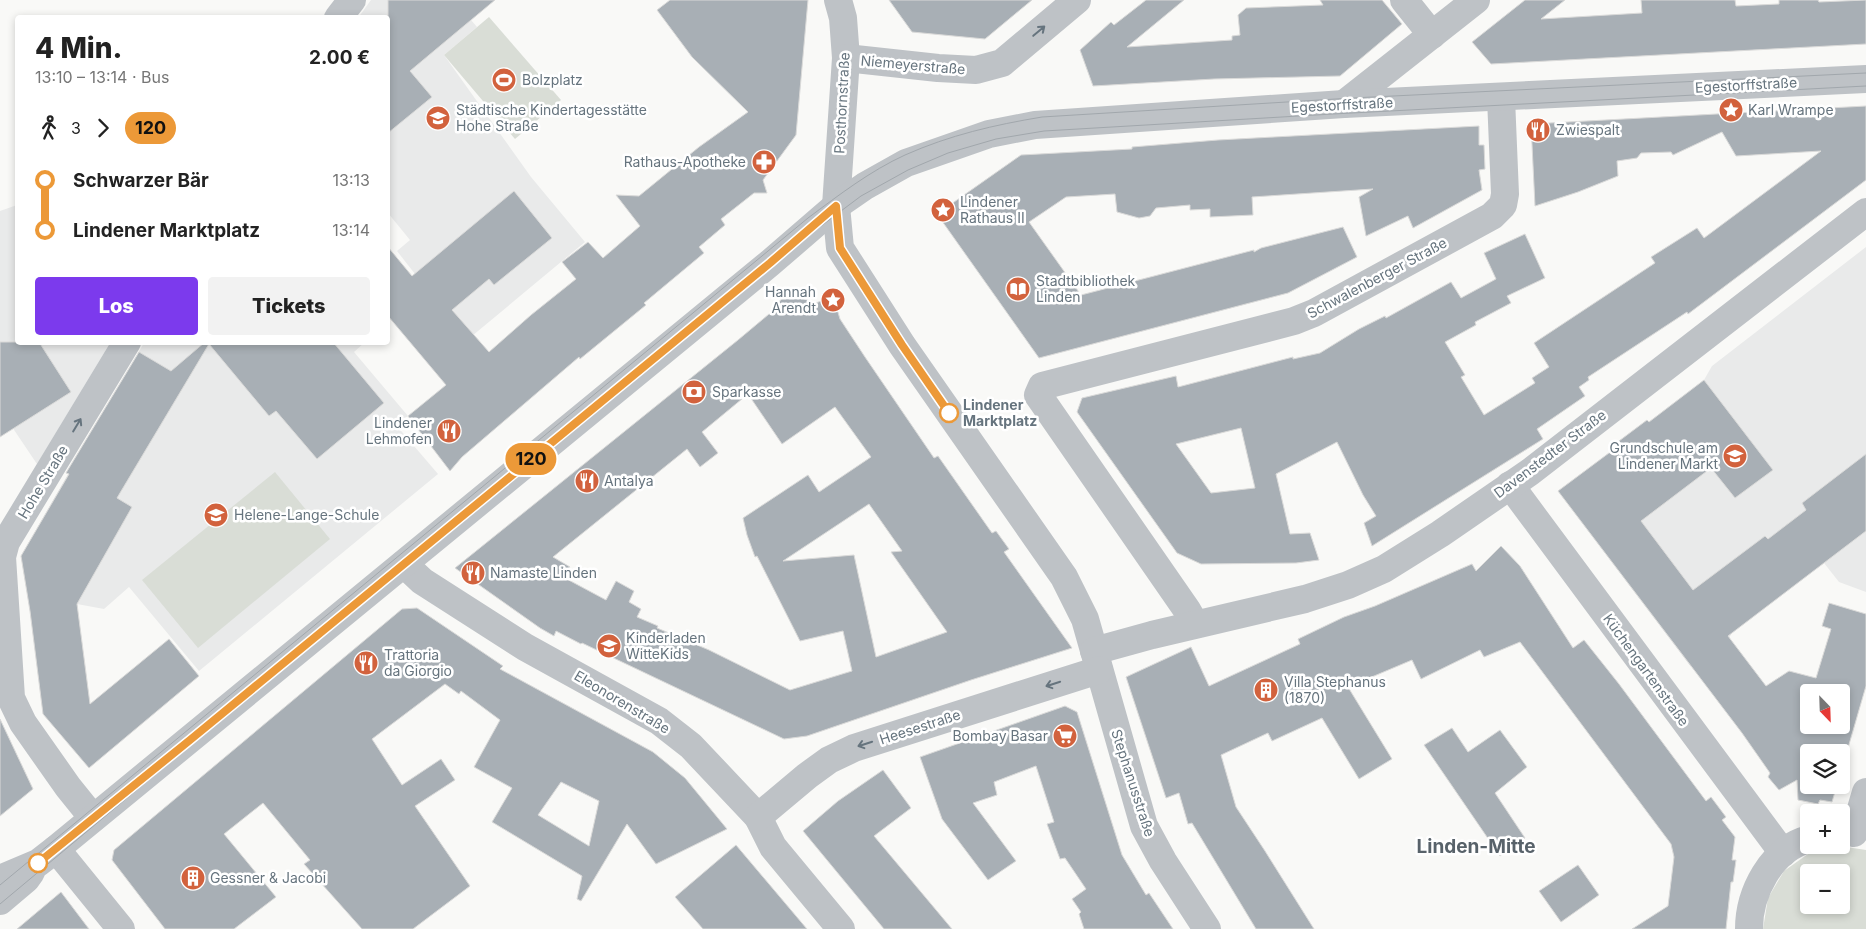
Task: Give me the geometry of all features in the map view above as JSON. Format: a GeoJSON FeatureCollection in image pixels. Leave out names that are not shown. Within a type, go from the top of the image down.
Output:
{"type":"FeatureCollection","features":[{"type":"Feature","properties":{"kind":"street"},"geometry":{"type":"LineString","coordinates":[[340,15],[352,0]]}},
{"type":"Feature","properties":{"kind":"street","name":"Posthornstraße"},"geometry":{"type":"LineString","coordinates":[[836,206],[846,58],[843,18],[838,0]]}},
{"type":"Feature","properties":{"kind":"street","name":"Niemeyerstraße"},"geometry":{"type":"LineString","coordinates":[[846,58],[938,68],[976,70],[1002,62],[1077,0]]}},
{"type":"Feature","properties":{"kind":"street"},"geometry":{"type":"LineString","coordinates":[[1404,0],[1432,35]]}},
{"type":"Feature","properties":{"kind":"street"},"geometry":{"type":"LineString","coordinates":[[1344,104],[1476,0]]}},
{"type":"Feature","properties":{"kind":"street","name":"Egestorffstraße"},"geometry":{"type":"LineString","coordinates":[[47,856],[404,564],[836,206],[864,186],[906,163],[989,134],[1034,125],[1344,104],[1501,98],[1866,79]]}},
{"type":"Feature","properties":{"kind":"street","name":"Schwalenberger Straße"},"geometry":{"type":"LineString","coordinates":[[1195,624],[1038,395],[1042,386],[1294,321],[1314,313],[1492,216],[1503,205],[1505,194],[1501,98]]}},
{"type":"Feature","properties":{"kind":"street"},"geometry":{"type":"LineString","coordinates":[[836,206],[840,248],[902,345],[1064,576],[1085,619],[1097,661],[1195,624]]}},
{"type":"Feature","properties":{"kind":"street","name":"Davenstedter Straße"},"geometry":{"type":"LineString","coordinates":[[1195,624],[1305,598],[1348,585],[1384,569],[1440,534],[1530,472],[1866,212]]}},
{"type":"Feature","properties":{"kind":"street","name":"Hohe Straße"},"geometry":{"type":"LineString","coordinates":[[93,818],[68,787],[5,700],[2,557],[6,542],[125,345]]}},
{"type":"Feature","properties":{"kind":"street","name":"Küchengartenstraße"},"geometry":{"type":"LineString","coordinates":[[1510,485],[1783,853]]}},
{"type":"Feature","properties":{"kind":"street","name":"Eleonorenstraße"},"geometry":{"type":"LineString","coordinates":[[404,564],[422,581],[526,647],[659,721],[691,746],[758,817],[773,847],[841,929]]}},
{"type":"Feature","properties":{"kind":"street","name":"Stephanusstraße"},"geometry":{"type":"LineString","coordinates":[[1097,661],[1144,826],[1163,861],[1206,929]]}},
{"type":"Feature","properties":{"kind":"street","name":"Heesestraße"},"geometry":{"type":"LineString","coordinates":[[758,817],[828,760],[854,748],[1097,661]]}},
{"type":"Feature","properties":{"kind":"street"},"geometry":{"type":"LineString","coordinates":[[1854,834],[1866,792]]}},
{"type":"Feature","properties":{"kind":"street"},"geometry":{"type":"LineString","coordinates":[[1749,929],[1749,914],[1755,891],[1766,870],[1783,853],[1800,844]]}},
{"type":"Feature","properties":{"kind":"street"},"geometry":{"type":"LineString","coordinates":[[0,879],[47,856]]}},
{"type":"Feature","properties":{"kind":"street"},"geometry":{"type":"LineString","coordinates":[[0,901],[26,879],[47,856]]}},
{"type":"Feature","properties":{"kind":"street"},"geometry":{"type":"LineString","coordinates":[[47,856],[121,929]]}},
{"type":"Feature","properties":{"kind":"shaded area","name":"Städtische Kindertagesstätte Hohe Straße"},"geometry":{"type":"Polygon","coordinates":[[[371,0],[454,0],[477,27],[444,55],[531,177],[585,242],[472,336],[426,288],[397,251],[410,240],[390,215],[390,15],[360,15],[371,0]]]}},
{"type":"Feature","properties":{"kind":"shaded area","name":"Bolzplatz"},"geometry":{"type":"Polygon","coordinates":[[[489,17],[561,100],[515,139],[444,55],[489,17]]]}},
{"type":"Feature","properties":{"kind":"shaded area"},"geometry":{"type":"Polygon","coordinates":[[[15,206],[15,345],[109,345],[37,464],[0,409],[0,211],[15,206]]]}},
{"type":"Feature","properties":{"kind":"shaded area","name":"Grundschule am Lindener Markt"},"geometry":{"type":"Polygon","coordinates":[[[1866,247],[1866,592],[1839,582],[1824,563],[1733,631],[1729,638],[1691,667],[1558,491],[1613,450],[1611,447],[1647,420],[1649,422],[1704,380],[1712,366],[1866,247]]]}},
{"type":"Feature","properties":{"kind":"shaded area","name":"Helene-Lange-Schule"},"geometry":{"type":"Polygon","coordinates":[[[143,345],[362,345],[354,352],[408,416],[396,425],[438,474],[199,671],[129,587],[104,609],[77,604],[30,611],[21,556],[68,474],[66,473],[143,345]]]}},
{"type":"Feature","properties":{"kind":"shaded area"},"geometry":{"type":"Polygon","coordinates":[[[275,472],[330,539],[198,648],[142,580],[275,472]]]}},
{"type":"Feature","properties":{"kind":"shaded area"},"geometry":{"type":"Polygon","coordinates":[[[1850,848],[1866,850],[1866,929],[1763,929],[1768,898],[1784,871],[1808,854],[1850,854],[1850,848]]]}},
{"type":"Feature","properties":{"kind":"building"},"geometry":{"type":"Polygon","coordinates":[[[388,0],[495,0],[410,71],[432,97],[390,131],[390,15],[388,15],[388,0]]]}},
{"type":"Feature","properties":{"kind":"building"},"geometry":{"type":"Polygon","coordinates":[[[670,0],[808,0],[796,135],[763,180],[767,193],[754,193],[721,219],[725,225],[699,247],[704,253],[644,303],[646,305],[580,359],[579,357],[462,457],[450,471],[408,416],[446,385],[390,318],[390,249],[412,276],[514,191],[552,238],[494,285],[489,279],[452,310],[489,352],[576,279],[562,262],[588,242],[603,258],[640,226],[616,195],[639,196],[699,147],[748,112],[692,57],[657,10],[670,0]]]}},
{"type":"Feature","properties":{"kind":"building"},"geometry":{"type":"Polygon","coordinates":[[[889,0],[1032,0],[985,39],[912,32],[889,0]]]}},
{"type":"Feature","properties":{"kind":"building"},"geometry":{"type":"Polygon","coordinates":[[[1146,0],[1184,0],[1127,47],[1232,40],[1232,36],[1240,35],[1238,15],[1246,8],[1323,5],[1320,0],[1382,0],[1402,24],[1340,76],[1214,79],[1093,86],[1080,50],[1111,22],[1114,25],[1146,0]]]}},
{"type":"Feature","properties":{"kind":"building"},"geometry":{"type":"Polygon","coordinates":[[[1525,0],[1565,0],[1541,19],[1642,13],[1641,0],[1735,0],[1736,6],[1779,4],[1779,0],[1818,0],[1819,2],[1866,0],[1866,44],[1491,64],[1472,42],[1525,0]]]}},
{"type":"Feature","properties":{"kind":"building"},"geometry":{"type":"Polygon","coordinates":[[[1866,106],[1866,180],[1688,314],[1687,312],[1588,377],[1589,380],[1579,387],[1585,396],[1537,429],[1543,439],[1372,546],[1364,523],[1376,516],[1363,495],[1337,442],[1276,474],[1290,534],[1310,533],[1319,560],[1296,563],[1201,564],[1177,553],[1077,412],[1082,398],[1176,376],[1178,387],[1293,357],[1293,359],[1320,353],[1359,329],[1385,316],[1386,318],[1451,282],[1461,298],[1496,279],[1484,253],[1525,234],[1545,278],[1507,296],[1511,303],[1475,322],[1476,325],[1445,342],[1465,375],[1461,377],[1484,415],[1535,383],[1532,378],[1549,367],[1534,343],[1655,263],[1651,257],[1697,228],[1704,238],[1821,151],[1736,156],[1722,132],[1673,155],[1671,152],[1641,153],[1637,158],[1617,161],[1618,176],[1535,206],[1531,124],[1866,106]],[[1241,428],[1176,444],[1211,493],[1255,488],[1241,428]]]}},
{"type":"Feature","properties":{"kind":"building"},"geometry":{"type":"Polygon","coordinates":[[[1479,126],[1479,145],[1484,145],[1485,169],[1479,170],[1482,190],[1413,228],[1408,216],[1366,236],[1359,197],[1373,189],[1252,197],[1253,215],[1210,217],[1210,209],[1190,210],[1190,205],[1156,208],[1150,216],[1139,218],[1117,212],[1115,194],[1066,197],[1029,222],[1081,295],[1254,250],[1254,252],[1261,248],[1343,227],[1357,257],[1288,293],[1039,358],[937,214],[1021,155],[1132,149],[1132,147],[1218,140],[1479,126]]]}},
{"type":"Feature","properties":{"kind":"building"},"geometry":{"type":"Polygon","coordinates":[[[790,294],[816,303],[833,296],[840,319],[865,357],[934,458],[938,456],[992,533],[996,531],[1009,549],[1004,552],[1072,648],[807,736],[784,739],[556,631],[554,636],[455,568],[738,340],[775,309],[783,296],[790,294]],[[748,394],[702,432],[718,453],[700,467],[687,449],[553,557],[570,567],[563,577],[606,600],[616,581],[634,591],[629,602],[641,609],[637,617],[790,690],[852,671],[843,631],[800,641],[757,556],[755,557],[743,518],[808,475],[819,492],[871,457],[835,407],[782,444],[748,394]],[[869,504],[783,561],[854,555],[876,657],[947,632],[891,552],[902,551],[869,504]]]}},
{"type":"Feature","properties":{"kind":"building"},"geometry":{"type":"Polygon","coordinates":[[[0,342],[15,342],[15,345],[41,345],[71,392],[0,437],[0,342]]]}},
{"type":"Feature","properties":{"kind":"building"},"geometry":{"type":"Polygon","coordinates":[[[201,345],[208,345],[117,498],[132,507],[77,604],[90,704],[169,639],[199,676],[89,768],[43,714],[21,556],[69,474],[66,473],[139,352],[171,371],[201,345]]]}},
{"type":"Feature","properties":{"kind":"building"},"geometry":{"type":"Polygon","coordinates":[[[210,345],[336,345],[384,403],[317,459],[276,411],[269,416],[210,345]]]}},
{"type":"Feature","properties":{"kind":"building"},"geometry":{"type":"Polygon","coordinates":[[[1704,380],[1773,470],[1735,498],[1711,468],[1641,521],[1693,590],[1765,536],[1768,539],[1806,510],[1802,503],[1866,454],[1866,531],[1728,636],[1766,686],[1789,671],[1816,678],[1831,629],[1822,626],[1829,603],[1866,614],[1866,686],[1849,744],[1800,744],[1800,794],[1834,794],[1832,802],[1820,800],[1818,804],[1798,800],[1797,780],[1779,790],[1768,777],[1770,773],[1742,733],[1558,491],[1613,450],[1611,447],[1647,420],[1649,422],[1704,380]]]}},
{"type":"Feature","properties":{"kind":"building"},"geometry":{"type":"Polygon","coordinates":[[[1501,546],[1520,566],[1573,648],[1584,640],[1706,801],[1711,797],[1726,817],[1722,820],[1735,837],[1732,860],[1736,860],[1733,882],[1731,882],[1726,929],[1632,929],[1668,906],[1674,857],[1671,844],[1520,642],[1484,657],[1480,650],[1421,679],[1412,660],[1348,687],[1392,759],[1359,779],[1322,718],[1272,741],[1268,733],[1221,755],[1236,807],[1314,929],[1256,929],[1192,823],[1188,824],[1179,793],[1166,798],[1126,677],[1191,647],[1209,686],[1300,644],[1298,639],[1344,617],[1375,606],[1472,564],[1476,571],[1501,546]]]}},
{"type":"Feature","properties":{"kind":"building"},"geometry":{"type":"Polygon","coordinates":[[[417,608],[503,666],[500,669],[653,752],[685,778],[727,829],[656,864],[627,824],[581,901],[577,899],[582,876],[492,822],[512,788],[474,767],[500,720],[461,691],[459,694],[445,684],[372,739],[402,785],[441,759],[455,780],[415,806],[470,886],[413,929],[362,929],[304,864],[310,860],[263,803],[224,834],[276,897],[234,929],[165,929],[112,860],[114,850],[402,609],[417,608]],[[561,782],[538,815],[589,846],[599,801],[561,782]]]}},
{"type":"Feature","properties":{"kind":"building"},"geometry":{"type":"Polygon","coordinates":[[[1065,706],[1077,712],[1122,855],[1146,895],[1149,893],[1173,929],[1084,929],[1079,914],[1081,912],[1072,899],[1086,889],[1065,858],[1060,859],[1047,824],[1054,822],[1036,766],[994,782],[997,795],[973,803],[1016,861],[988,880],[942,819],[920,757],[1065,706]]]}},
{"type":"Feature","properties":{"kind":"building"},"geometry":{"type":"Polygon","coordinates":[[[0,719],[33,789],[0,816],[0,719]]]}},
{"type":"Feature","properties":{"kind":"building"},"geometry":{"type":"Polygon","coordinates":[[[1452,728],[1468,752],[1500,730],[1527,767],[1495,793],[1525,838],[1500,856],[1424,745],[1452,728]]]}},
{"type":"Feature","properties":{"kind":"building"},"geometry":{"type":"Polygon","coordinates":[[[883,770],[911,808],[874,836],[952,929],[884,929],[803,831],[838,801],[883,770]]]}},
{"type":"Feature","properties":{"kind":"building"},"geometry":{"type":"Polygon","coordinates":[[[736,845],[807,929],[703,929],[675,897],[736,845]]]}},
{"type":"Feature","properties":{"kind":"building"},"geometry":{"type":"Polygon","coordinates":[[[1578,865],[1599,895],[1561,922],[1539,891],[1578,865]]]}},
{"type":"Feature","properties":{"kind":"building"},"geometry":{"type":"Polygon","coordinates":[[[61,892],[89,929],[17,929],[61,892]]]}},
{"type":"Feature","properties":{"kind":"tram line"},"geometry":{"type":"LineString","coordinates":[[0,885],[808,218],[867,176],[905,155],[972,132],[1042,117],[1352,98],[1866,73]]}},
{"type":"Feature","properties":{"kind":"tram line"},"geometry":{"type":"LineString","coordinates":[[0,904],[260,687],[468,518],[817,229],[861,196],[908,170],[948,153],[996,139],[1044,131],[1866,86]]}},
{"type":"Feature","properties":{"kind":"bus line","name":"120"},"geometry":{"type":"LineString","coordinates":[[38,863],[770,263],[836,206],[840,248],[902,345],[949,413]]}},
{"type":"Feature","properties":{"kind":"place","name":"Bolzplatz"},"geometry":{"type":"Point","coordinates":[504,80]}},
{"type":"Feature","properties":{"kind":"place","name":"Karl Wrampe"},"geometry":{"type":"Point","coordinates":[1731,110]}},
{"type":"Feature","properties":{"kind":"place","name":"Städtische Kindertagesstätte Hohe Straße"},"geometry":{"type":"Point","coordinates":[438,118]}},
{"type":"Feature","properties":{"kind":"place","name":"Zwiespalt"},"geometry":{"type":"Point","coordinates":[1538,130]}},
{"type":"Feature","properties":{"kind":"place","name":"Rathaus-Apotheke"},"geometry":{"type":"Point","coordinates":[764,162]}},
{"type":"Feature","properties":{"kind":"place","name":"Lindener Rathaus II"},"geometry":{"type":"Point","coordinates":[943,210]}},
{"type":"Feature","properties":{"kind":"place","name":"Stadtbibliothek Linden"},"geometry":{"type":"Point","coordinates":[1018,289]}},
{"type":"Feature","properties":{"kind":"place","name":"Hannah Arendt"},"geometry":{"type":"Point","coordinates":[833,300]}},
{"type":"Feature","properties":{"kind":"place","name":"Sparkasse"},"geometry":{"type":"Point","coordinates":[694,392]}},
{"type":"Feature","properties":{"kind":"place","name":"Lindener Marktplatz"},"geometry":{"type":"Point","coordinates":[949,413]}},
{"type":"Feature","properties":{"kind":"place","name":"Lindener Lehmofen"},"geometry":{"type":"Point","coordinates":[449,431]}},
{"type":"Feature","properties":{"kind":"place","name":"Grundschule am Lindener Markt"},"geometry":{"type":"Point","coordinates":[1735,456]}},
{"type":"Feature","properties":{"kind":"place","name":"Antalya"},"geometry":{"type":"Point","coordinates":[587,481]}},
{"type":"Feature","properties":{"kind":"place","name":"Helene-Lange-Schule"},"geometry":{"type":"Point","coordinates":[216,515]}},
{"type":"Feature","properties":{"kind":"place","name":"Namaste Linden"},"geometry":{"type":"Point","coordinates":[473,573]}},
{"type":"Feature","properties":{"kind":"place","name":"Kinderladen WitteKids"},"geometry":{"type":"Point","coordinates":[609,646]}},
{"type":"Feature","properties":{"kind":"place","name":"Trattoria da Giorgio"},"geometry":{"type":"Point","coordinates":[366,663]}},
{"type":"Feature","properties":{"kind":"place","name":"Villa Stephanus (1870)"},"geometry":{"type":"Point","coordinates":[1266,690]}},
{"type":"Feature","properties":{"kind":"place","name":"Bombay Basar"},"geometry":{"type":"Point","coordinates":[1065,736]}},
{"type":"Feature","properties":{"kind":"place","name":"Gessner & Jacobi"},"geometry":{"type":"Point","coordinates":[193,878]}},
{"type":"Feature","properties":{"kind":"district","name":"Linden-Mitte"},"geometry":{"type":"Point","coordinates":[1476,846]}}]}
